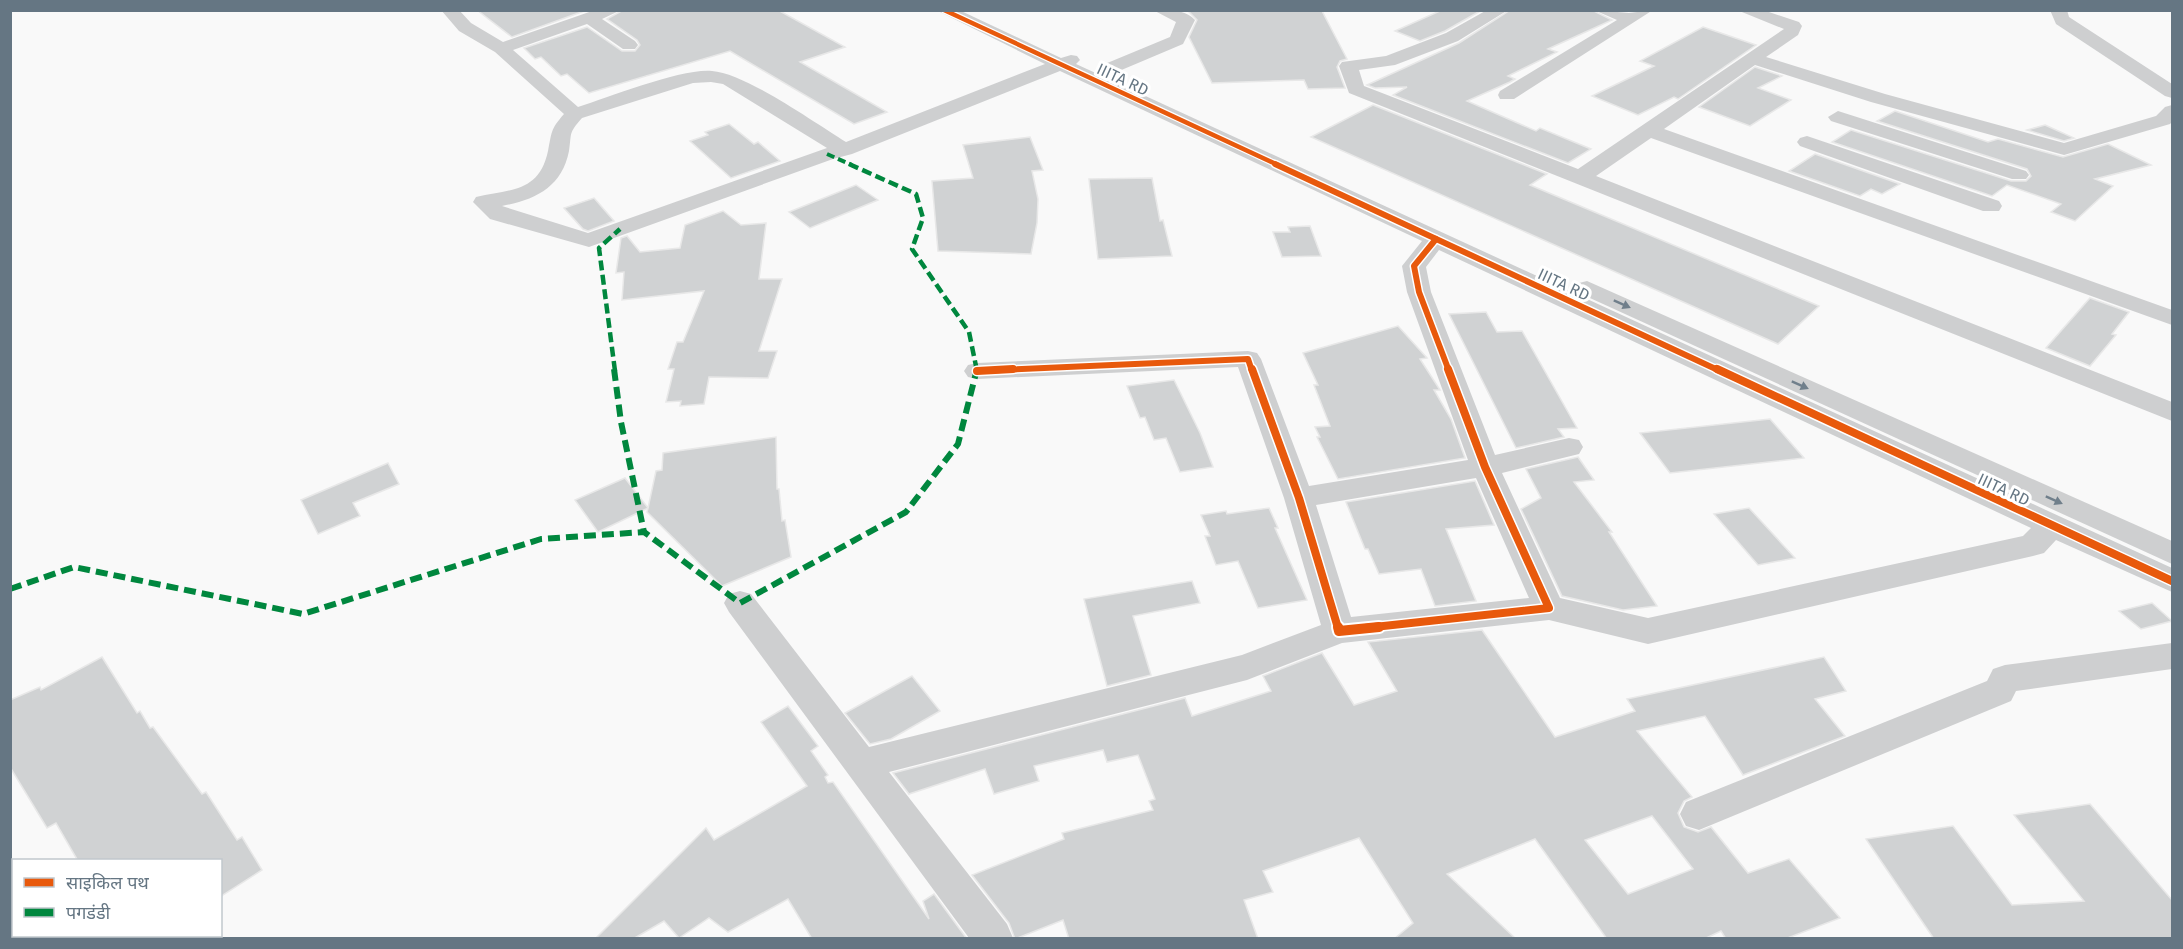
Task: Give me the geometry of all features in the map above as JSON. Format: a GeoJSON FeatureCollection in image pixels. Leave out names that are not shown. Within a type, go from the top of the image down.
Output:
{"type":"FeatureCollection","features":[{"type":"Feature","properties":{"kind":"street"},"geometry":{"type":"LineString","coordinates":[[449,10],[465,27],[501,48],[575,114]]}},
{"type":"Feature","properties":{"kind":"street"},"geometry":{"type":"LineString","coordinates":[[501,48],[613,10]]}},
{"type":"Feature","properties":{"kind":"street","name":"IIITA RD"},"geometry":{"type":"LineString","coordinates":[[944,10],[1069,61],[1106,70],[1917,450],[2052,526],[2172,581]]}},
{"type":"Feature","properties":{"kind":"street","name":"IIITA RD"},"geometry":{"type":"LineString","coordinates":[[976,10],[1069,61],[1436,240],[1917,450],[2172,553]]}},
{"type":"Feature","properties":{"kind":"street"},"geometry":{"type":"LineString","coordinates":[[1106,70],[1177,40],[1186,20],[1161,10]]}},
{"type":"Feature","properties":{"kind":"street"},"geometry":{"type":"LineString","coordinates":[[1500,10],[1452,38],[1389,61],[1348,66],[1356,89],[2172,412]]}},
{"type":"Feature","properties":{"kind":"street"},"geometry":{"type":"LineString","coordinates":[[1602,10],[1638,15]]}},
{"type":"Feature","properties":{"kind":"street"},"geometry":{"type":"LineString","coordinates":[[1581,177],[1792,31],[1793,26],[1744,10]]}},
{"type":"Feature","properties":{"kind":"street"},"geometry":{"type":"LineString","coordinates":[[2058,10],[2062,20],[2172,92]]}},
{"type":"Feature","properties":{"kind":"street"},"geometry":{"type":"LineString","coordinates":[[1507,95],[1638,15]]}},
{"type":"Feature","properties":{"kind":"street"},"geometry":{"type":"LineString","coordinates":[[589,18],[629,45]]}},
{"type":"Feature","properties":{"kind":"street"},"geometry":{"type":"LineString","coordinates":[[1751,58],[1878,99],[2044,146],[2064,149],[2163,120],[2172,111]]}},
{"type":"Feature","properties":{"kind":"street"},"geometry":{"type":"LineString","coordinates":[[845,150],[728,79],[711,76],[692,78],[575,114],[560,131],[560,149],[554,172],[537,188],[512,201],[484,202],[498,214],[589,240],[826,154],[845,150],[1069,61]]}},
{"type":"Feature","properties":{"kind":"street"},"geometry":{"type":"LineString","coordinates":[[1781,179],[1807,142],[1838,117],[1878,99]]}},
{"type":"Feature","properties":{"kind":"street"},"geometry":{"type":"LineString","coordinates":[[1838,117],[2019,176]]}},
{"type":"Feature","properties":{"kind":"street"},"geometry":{"type":"LineString","coordinates":[[1648,130],[2172,318]]}},
{"type":"Feature","properties":{"kind":"street"},"geometry":{"type":"LineString","coordinates":[[1807,142],[1991,206]]}},
{"type":"Feature","properties":{"kind":"street"},"geometry":{"type":"LineString","coordinates":[[1961,241],[2044,146]]}},
{"type":"Feature","properties":{"kind":"street"},"geometry":{"type":"LineString","coordinates":[[1436,240],[1414,266],[1419,292],[1485,467],[1549,608]]}},
{"type":"Feature","properties":{"kind":"street"},"geometry":{"type":"LineString","coordinates":[[977,371],[1248,359],[1299,498],[1339,631]]}},
{"type":"Feature","properties":{"kind":"street"},"geometry":{"type":"LineString","coordinates":[[1299,498],[1485,467],[1569,447]]}},
{"type":"Feature","properties":{"kind":"street"},"geometry":{"type":"LineString","coordinates":[[862,764],[1247,667],[1339,631],[1549,608],[1648,631],[2032,545],[2052,526]]}},
{"type":"Feature","properties":{"kind":"street"},"geometry":{"type":"LineString","coordinates":[[740,603],[993,939]]}},
{"type":"Feature","properties":{"kind":"street"},"geometry":{"type":"LineString","coordinates":[[1699,814],[1999,691],[2005,679],[2172,656]]}},
{"type":"Feature","properties":{"kind":"building"},"geometry":{"type":"Polygon","coordinates":[[[477,10],[587,10],[512,37],[477,10]]]}},
{"type":"Feature","properties":{"kind":"building"},"geometry":{"type":"Polygon","coordinates":[[[623,10],[778,10],[845,47],[800,62],[887,112],[854,124],[730,51],[589,93],[567,74],[561,76],[541,57],[535,59],[524,48],[587,27],[622,51],[635,51],[640,45],[637,40],[607,19],[623,10]]]}},
{"type":"Feature","properties":{"kind":"building"},"geometry":{"type":"Polygon","coordinates":[[[1442,10],[1482,10],[1445,31],[1420,41],[1395,31],[1442,10]]]}},
{"type":"Feature","properties":{"kind":"building"},"geometry":{"type":"Polygon","coordinates":[[[1510,10],[1592,10],[1612,20],[1548,49],[1557,52],[1508,76],[1515,79],[1510,82],[1467,101],[1536,131],[1540,128],[1591,149],[1568,163],[1393,95],[1407,87],[1375,88],[1367,85],[1459,43],[1510,10]]]}},
{"type":"Feature","properties":{"kind":"building"},"geometry":{"type":"Polygon","coordinates":[[[1188,11],[1322,11],[1347,59],[1340,61],[1337,67],[1345,88],[1308,89],[1304,80],[1212,83],[1189,37],[1197,20],[1188,11]]]}},
{"type":"Feature","properties":{"kind":"building"},"geometry":{"type":"Polygon","coordinates":[[[1703,27],[1756,45],[1678,99],[1674,97],[1638,115],[1592,96],[1654,66],[1640,61],[1703,27]]]}},
{"type":"Feature","properties":{"kind":"building"},"geometry":{"type":"Polygon","coordinates":[[[1755,67],[1782,76],[1758,88],[1791,100],[1750,126],[1699,107],[1755,67]]]}},
{"type":"Feature","properties":{"kind":"building"},"geometry":{"type":"Polygon","coordinates":[[[1373,105],[1547,174],[1530,185],[1819,306],[1778,344],[1311,137],[1373,105]]]}},
{"type":"Feature","properties":{"kind":"building"},"geometry":{"type":"Polygon","coordinates":[[[1895,111],[1988,142],[1998,139],[2063,157],[2108,144],[2151,165],[2095,179],[2113,186],[2075,221],[2051,212],[2061,204],[2007,185],[1992,196],[1832,142],[1851,130],[2011,181],[2026,181],[2031,176],[2027,169],[1877,121],[1895,111]]]}},
{"type":"Feature","properties":{"kind":"building"},"geometry":{"type":"Polygon","coordinates":[[[729,124],[754,144],[758,142],[780,161],[731,178],[690,141],[708,135],[705,132],[729,124]]]}},
{"type":"Feature","properties":{"kind":"building"},"geometry":{"type":"Polygon","coordinates":[[[2045,125],[2074,138],[2064,141],[2027,130],[2045,125]]]}},
{"type":"Feature","properties":{"kind":"building"},"geometry":{"type":"Polygon","coordinates":[[[1030,137],[1043,170],[1032,171],[1038,199],[1037,223],[1031,254],[938,251],[932,181],[973,178],[963,145],[1030,137]]]}},
{"type":"Feature","properties":{"kind":"building"},"geometry":{"type":"Polygon","coordinates":[[[1815,154],[1900,184],[1882,194],[1871,189],[1860,196],[1789,171],[1815,154]]]}},
{"type":"Feature","properties":{"kind":"building"},"geometry":{"type":"Polygon","coordinates":[[[1152,178],[1160,221],[1163,220],[1172,256],[1098,259],[1089,179],[1152,178]]]}},
{"type":"Feature","properties":{"kind":"building"},"geometry":{"type":"Polygon","coordinates":[[[856,185],[878,200],[810,228],[789,212],[856,185]]]}},
{"type":"Feature","properties":{"kind":"building"},"geometry":{"type":"Polygon","coordinates":[[[594,198],[614,221],[588,231],[583,229],[564,208],[594,198]]]}},
{"type":"Feature","properties":{"kind":"building"},"geometry":{"type":"Polygon","coordinates":[[[723,211],[741,225],[766,223],[759,279],[782,279],[759,351],[777,351],[768,378],[709,377],[704,404],[680,406],[681,401],[666,402],[674,369],[668,369],[677,342],[683,342],[704,291],[622,300],[624,272],[616,273],[621,238],[627,236],[640,252],[680,248],[685,225],[723,211]]]}},
{"type":"Feature","properties":{"kind":"building"},"geometry":{"type":"Polygon","coordinates":[[[1310,226],[1321,256],[1282,257],[1273,232],[1290,232],[1288,227],[1310,226]]]}},
{"type":"Feature","properties":{"kind":"building"},"geometry":{"type":"Polygon","coordinates":[[[2090,298],[2129,312],[2112,334],[2116,335],[2090,366],[2046,348],[2090,298]]]}},
{"type":"Feature","properties":{"kind":"building"},"geometry":{"type":"Polygon","coordinates":[[[1486,312],[1497,332],[1522,331],[1577,428],[1558,429],[1564,437],[1516,448],[1449,314],[1486,312]]]}},
{"type":"Feature","properties":{"kind":"building"},"geometry":{"type":"Polygon","coordinates":[[[1398,326],[1427,358],[1420,359],[1440,390],[1434,390],[1451,419],[1465,458],[1338,479],[1317,437],[1320,437],[1315,427],[1330,426],[1314,385],[1318,385],[1303,353],[1398,326]]]}},
{"type":"Feature","properties":{"kind":"building"},"geometry":{"type":"Polygon","coordinates":[[[1174,380],[1200,433],[1213,467],[1180,472],[1166,438],[1154,440],[1145,417],[1140,418],[1127,386],[1174,380]]]}},
{"type":"Feature","properties":{"kind":"building"},"geometry":{"type":"Polygon","coordinates":[[[1770,419],[1804,458],[1670,473],[1640,433],[1770,419]]]}},
{"type":"Feature","properties":{"kind":"building"},"geometry":{"type":"Polygon","coordinates":[[[776,437],[777,489],[779,489],[782,521],[785,520],[791,557],[722,586],[647,512],[656,471],[662,470],[663,453],[776,437]]]}},
{"type":"Feature","properties":{"kind":"building"},"geometry":{"type":"Polygon","coordinates":[[[1578,457],[1594,480],[1574,482],[1612,532],[1609,532],[1657,606],[1623,610],[1562,596],[1521,509],[1541,498],[1526,469],[1578,457]]]}},
{"type":"Feature","properties":{"kind":"building"},"geometry":{"type":"Polygon","coordinates":[[[388,463],[399,484],[353,503],[360,516],[318,534],[301,500],[388,463]]]}},
{"type":"Feature","properties":{"kind":"building"},"geometry":{"type":"Polygon","coordinates":[[[625,478],[648,508],[598,532],[575,500],[625,478]]]}},
{"type":"Feature","properties":{"kind":"building"},"geometry":{"type":"Polygon","coordinates":[[[1475,481],[1494,525],[1446,529],[1476,601],[1435,606],[1421,569],[1379,574],[1368,549],[1365,549],[1346,502],[1475,481]]]}},
{"type":"Feature","properties":{"kind":"building"},"geometry":{"type":"Polygon","coordinates":[[[1269,508],[1278,528],[1275,528],[1307,600],[1258,608],[1238,561],[1216,565],[1205,536],[1210,536],[1201,515],[1269,508]]]}},
{"type":"Feature","properties":{"kind":"building"},"geometry":{"type":"Polygon","coordinates":[[[1749,508],[1795,558],[1758,565],[1714,514],[1749,508]]]}},
{"type":"Feature","properties":{"kind":"building"},"geometry":{"type":"Polygon","coordinates":[[[1192,581],[1200,603],[1133,616],[1151,675],[1107,686],[1084,599],[1192,581]]]}},
{"type":"Feature","properties":{"kind":"building"},"geometry":{"type":"Polygon","coordinates":[[[2152,603],[2172,621],[2141,629],[2119,611],[2152,603]]]}},
{"type":"Feature","properties":{"kind":"building"},"geometry":{"type":"Polygon","coordinates":[[[1482,630],[1555,737],[1635,711],[1627,699],[1824,657],[1846,691],[1815,699],[1845,736],[1743,775],[1705,716],[1637,731],[1692,797],[1684,801],[1678,813],[1684,827],[1698,832],[1711,827],[1748,873],[1789,859],[1840,918],[1785,939],[1726,939],[1721,931],[1704,939],[1607,939],[1535,839],[1447,874],[1516,939],[1394,939],[1413,923],[1359,838],[1263,871],[1273,892],[1244,900],[1258,939],[1069,939],[1063,920],[1015,939],[1009,923],[972,875],[1064,839],[1062,833],[1153,810],[1149,801],[1155,799],[1138,755],[1107,762],[1103,750],[1034,766],[1039,781],[994,794],[985,769],[909,794],[893,773],[1185,698],[1192,716],[1271,691],[1263,676],[1322,653],[1354,705],[1397,691],[1368,642],[1482,630]],[[1652,816],[1585,840],[1628,894],[1693,869],[1652,816]]]}},
{"type":"Feature","properties":{"kind":"building"},"geometry":{"type":"Polygon","coordinates":[[[102,657],[137,713],[140,711],[150,728],[153,727],[202,794],[206,792],[237,840],[242,837],[262,870],[222,896],[222,859],[77,859],[56,823],[47,828],[10,767],[10,700],[40,687],[41,690],[102,657]]]}},
{"type":"Feature","properties":{"kind":"building"},"geometry":{"type":"Polygon","coordinates":[[[912,676],[940,711],[891,739],[870,744],[845,713],[912,676]]]}},
{"type":"Feature","properties":{"kind":"building"},"geometry":{"type":"Polygon","coordinates":[[[788,706],[818,746],[811,751],[828,775],[825,777],[828,783],[833,782],[929,919],[923,901],[934,894],[967,939],[812,939],[788,899],[728,932],[709,918],[679,938],[664,921],[633,939],[595,939],[706,828],[714,840],[807,786],[761,722],[788,706]]]}},
{"type":"Feature","properties":{"kind":"building"},"geometry":{"type":"Polygon","coordinates":[[[2090,804],[2172,900],[2172,939],[1934,939],[1866,839],[1953,826],[2012,905],[2084,901],[2014,815],[2090,804]]]}},
{"type":"Feature","properties":{"kind":"marked path"},"geometry":{"type":"LineString","coordinates":[[10,589],[74,567],[303,614],[541,539],[644,532],[740,603],[906,512],[958,444],[977,371],[969,332],[912,249],[923,218],[916,194],[827,154]]}},
{"type":"Feature","properties":{"kind":"marked path"},"geometry":{"type":"LineString","coordinates":[[620,229],[599,248],[621,422],[644,532]]}},
{"type":"Feature","properties":{"kind":"cycle path"},"geometry":{"type":"LineString","coordinates":[[944,10],[2172,581]]}},
{"type":"Feature","properties":{"kind":"cycle path"},"geometry":{"type":"LineString","coordinates":[[977,371],[1248,359],[1299,498],[1339,631],[1549,608],[1485,467],[1419,292],[1414,266],[1436,239]]}}]}
